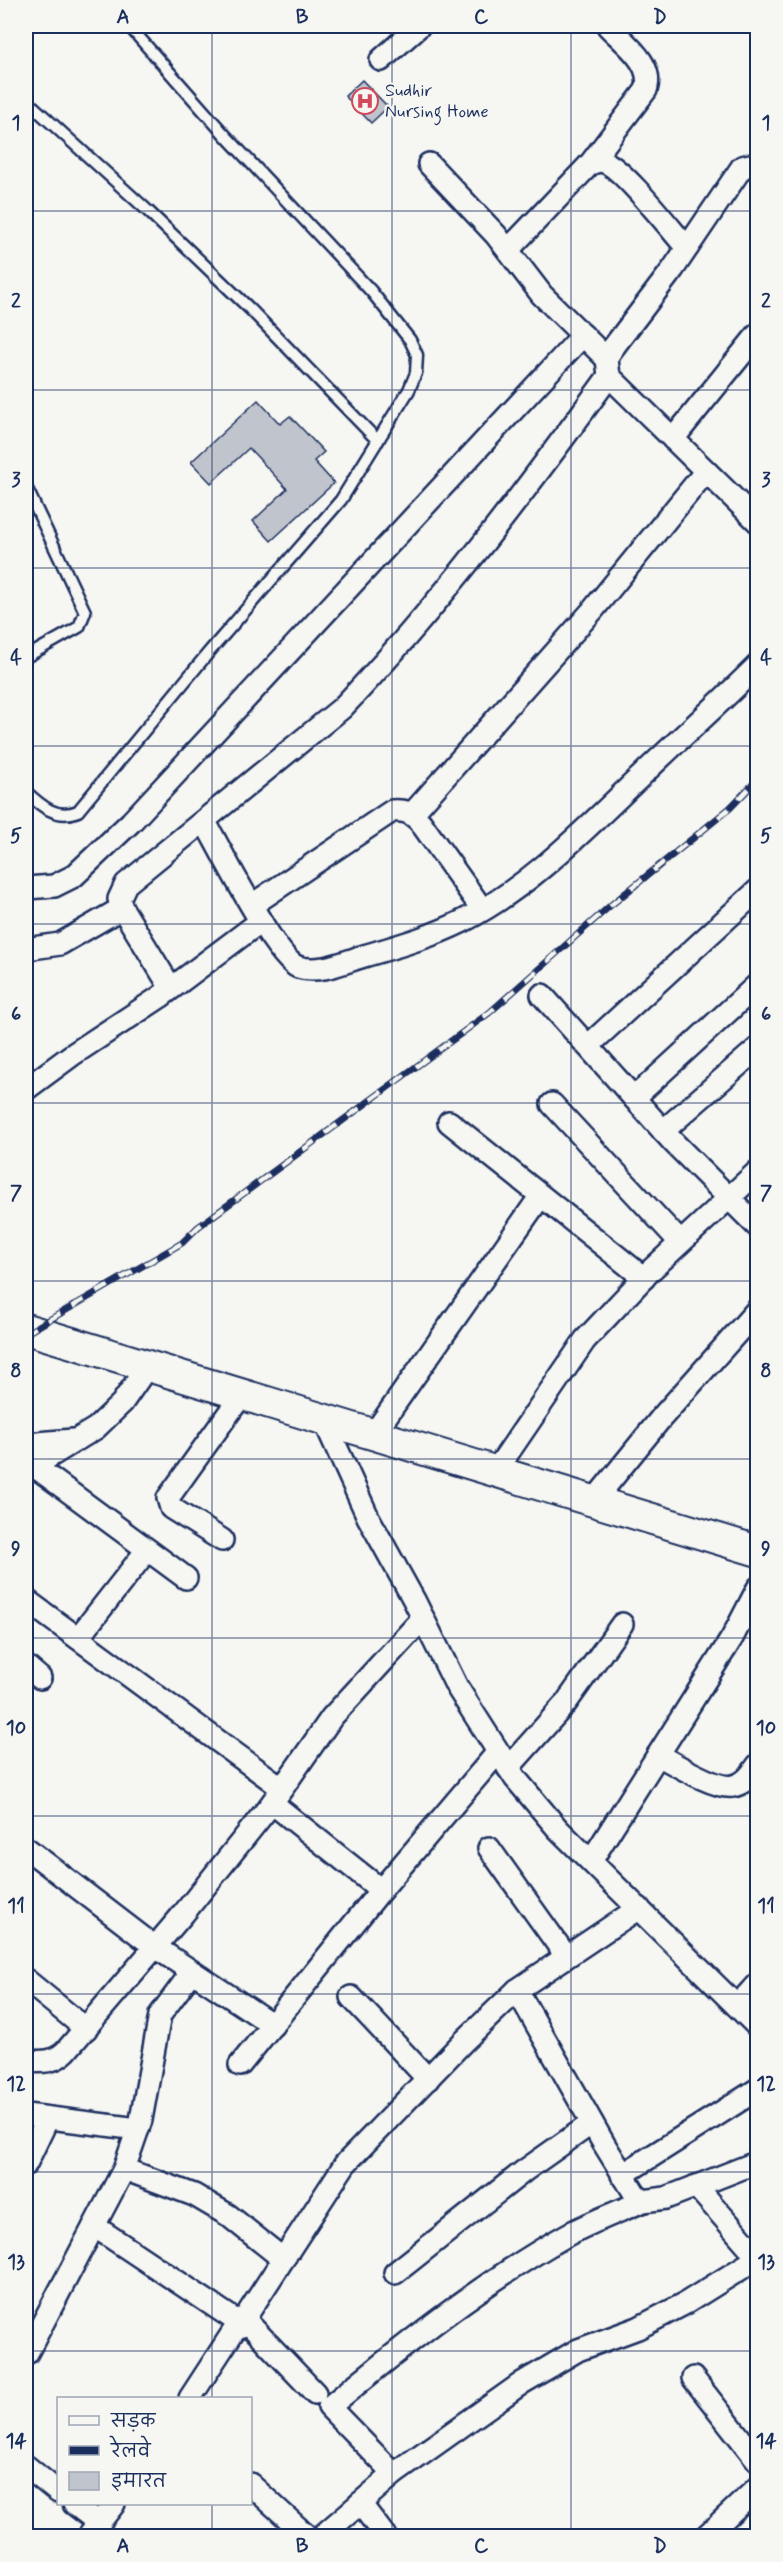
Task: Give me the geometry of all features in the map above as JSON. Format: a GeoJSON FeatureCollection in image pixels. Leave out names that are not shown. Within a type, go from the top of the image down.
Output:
{"type":"FeatureCollection","features":[{"type":"Feature","properties":{"kind":"street"},"geometry":{"type":"LineString","coordinates":[[381,60],[419,26]]}},
{"type":"Feature","properties":{"kind":"street"},"geometry":{"type":"LineString","coordinates":[[508,250],[590,164],[646,90],[649,80],[644,65],[608,26]]}},
{"type":"Feature","properties":{"kind":"street"},"geometry":{"type":"LineString","coordinates":[[590,164],[599,161],[614,168],[687,248]]}},
{"type":"Feature","properties":{"kind":"street"},"geometry":{"type":"LineString","coordinates":[[429,164],[508,250],[542,295],[583,335],[608,367],[673,439],[758,522]]}},
{"type":"Feature","properties":{"kind":"street"},"geometry":{"type":"LineString","coordinates":[[171,988],[122,908],[119,899],[126,884],[205,822],[342,708],[365,684],[463,568],[608,367],[742,167],[750,165],[758,169]]}},
{"type":"Feature","properties":{"kind":"street"},"geometry":{"type":"LineString","coordinates":[[673,439],[758,334]]}},
{"type":"Feature","properties":{"kind":"street"},"geometry":{"type":"LineString","coordinates":[[26,888],[54,886],[74,876],[131,822],[583,335]]}},
{"type":"Feature","properties":{"kind":"street"},"geometry":{"type":"LineString","coordinates":[[412,814],[592,611],[706,471]]}},
{"type":"Feature","properties":{"kind":"street"},"geometry":{"type":"LineString","coordinates":[[205,822],[257,913],[289,961],[297,967],[312,969],[330,967],[428,937],[482,909],[508,892],[570,843],[758,665]]}},
{"type":"Feature","properties":{"kind":"street"},"geometry":{"type":"LineString","coordinates":[[26,1089],[171,988],[257,913],[392,811],[412,814],[482,909]]}},
{"type":"Feature","properties":{"kind":"street"},"geometry":{"type":"LineString","coordinates":[[588,1046],[758,890]]}},
{"type":"Feature","properties":{"kind":"street"},"geometry":{"type":"LineString","coordinates":[[26,949],[60,944],[122,908]]}},
{"type":"Feature","properties":{"kind":"street"},"geometry":{"type":"LineString","coordinates":[[634,1098],[758,984]]}},
{"type":"Feature","properties":{"kind":"street"},"geometry":{"type":"LineString","coordinates":[[542,995],[663,1131],[758,1227]]}},
{"type":"Feature","properties":{"kind":"street"},"geometry":{"type":"LineString","coordinates":[[663,1131],[758,1048]]}},
{"type":"Feature","properties":{"kind":"street"},"geometry":{"type":"LineString","coordinates":[[552,1104],[680,1242]]}},
{"type":"Feature","properties":{"kind":"street"},"geometry":{"type":"LineString","coordinates":[[449,1122],[644,1278]]}},
{"type":"Feature","properties":{"kind":"street"},"geometry":{"type":"LineString","coordinates":[[495,1472],[585,1340],[680,1242],[758,1172]]}},
{"type":"Feature","properties":{"kind":"street"},"geometry":{"type":"LineString","coordinates":[[373,1435],[540,1197]]}},
{"type":"Feature","properties":{"kind":"street"},"geometry":{"type":"LineString","coordinates":[[593,1502],[662,1417],[758,1309]]}},
{"type":"Feature","properties":{"kind":"street"},"geometry":{"type":"LineString","coordinates":[[26,1329],[758,1551]]}},
{"type":"Feature","properties":{"kind":"street"},"geometry":{"type":"LineString","coordinates":[[147,1367],[122,1403],[96,1428],[30,1469],[186,1578]]}},
{"type":"Feature","properties":{"kind":"street"},"geometry":{"type":"LineString","coordinates":[[222,1540],[171,1508],[168,1498],[241,1396]]}},
{"type":"Feature","properties":{"kind":"street"},"geometry":{"type":"LineString","coordinates":[[324,1420],[368,1517],[423,1618],[456,1687],[503,1760],[558,1829],[758,2027]]}},
{"type":"Feature","properties":{"kind":"street"},"geometry":{"type":"LineString","coordinates":[[26,1444],[75,1440]]}},
{"type":"Feature","properties":{"kind":"street"},"geometry":{"type":"LineString","coordinates":[[78,1638],[147,1550]]}},
{"type":"Feature","properties":{"kind":"street"},"geometry":{"type":"LineString","coordinates":[[591,1861],[732,1638],[758,1588]]}},
{"type":"Feature","properties":{"kind":"street"},"geometry":{"type":"LineString","coordinates":[[26,1600],[78,1638],[277,1795],[381,1890]]}},
{"type":"Feature","properties":{"kind":"street"},"geometry":{"type":"LineString","coordinates":[[26,2061],[47,2062],[59,2058],[86,2029],[277,1795],[332,1717],[423,1618]]}},
{"type":"Feature","properties":{"kind":"street"},"geometry":{"type":"LineString","coordinates":[[240,2065],[381,1890],[503,1760],[566,1703],[622,1624]]}},
{"type":"Feature","properties":{"kind":"street"},"geometry":{"type":"LineString","coordinates":[[658,1755],[719,1785],[731,1787],[750,1777],[758,1765]]}},
{"type":"Feature","properties":{"kind":"street"},"geometry":{"type":"LineString","coordinates":[[26,1848],[155,1947],[273,2025]]}},
{"type":"Feature","properties":{"kind":"street"},"geometry":{"type":"LineString","coordinates":[[489,1848],[566,1956]]}},
{"type":"Feature","properties":{"kind":"street"},"geometry":{"type":"LineString","coordinates":[[191,2397],[241,2325],[345,2164],[517,1990],[639,1908]]}},
{"type":"Feature","properties":{"kind":"street"},"geometry":{"type":"LineString","coordinates":[[27,2353],[124,2169],[138,2128],[160,2015],[192,1972]]}},
{"type":"Feature","properties":{"kind":"street"},"geometry":{"type":"LineString","coordinates":[[26,1980],[86,2029]]}},
{"type":"Feature","properties":{"kind":"street"},"geometry":{"type":"LineString","coordinates":[[737,2006],[758,1983]]}},
{"type":"Feature","properties":{"kind":"street"},"geometry":{"type":"LineString","coordinates":[[517,1990],[622,2175],[635,2194],[643,2201]]}},
{"type":"Feature","properties":{"kind":"street"},"geometry":{"type":"LineString","coordinates":[[351,1997],[428,2079]]}},
{"type":"Feature","properties":{"kind":"street"},"geometry":{"type":"LineString","coordinates":[[622,2175],[758,2089]]}},
{"type":"Feature","properties":{"kind":"street"},"geometry":{"type":"LineString","coordinates":[[26,2115],[138,2128]]}},
{"type":"Feature","properties":{"kind":"street"},"geometry":{"type":"LineString","coordinates":[[26,2164],[48,2118]]}},
{"type":"Feature","properties":{"kind":"street"},"geometry":{"type":"LineString","coordinates":[[395,2273],[524,2171],[592,2123]]}},
{"type":"Feature","properties":{"kind":"street"},"geometry":{"type":"LineString","coordinates":[[394,2474],[329,2407],[382,2363],[502,2276],[568,2234],[643,2201],[666,2198],[758,2162]]}},
{"type":"Feature","properties":{"kind":"street"},"geometry":{"type":"LineString","coordinates":[[124,2169],[194,2195],[228,2215],[283,2259]]}},
{"type":"Feature","properties":{"kind":"street"},"geometry":{"type":"LineString","coordinates":[[321,2536],[394,2474],[522,2383],[578,2350],[647,2323],[758,2257],[696,2186]]}},
{"type":"Feature","properties":{"kind":"street"},"geometry":{"type":"LineString","coordinates":[[94,2226],[241,2325],[251,2326],[315,2393]]}},
{"type":"Feature","properties":{"kind":"street"},"geometry":{"type":"LineString","coordinates":[[693,2378],[758,2461]]}},
{"type":"Feature","properties":{"kind":"street"},"geometry":{"type":"LineString","coordinates":[[26,2466],[57,2491]]}},
{"type":"Feature","properties":{"kind":"street"},"geometry":{"type":"LineString","coordinates":[[706,2536],[758,2487]]}},
{"type":"Feature","properties":{"kind":"street"},"geometry":{"type":"LineString","coordinates":[[256,2488],[307,2536]]}},
{"type":"Feature","properties":{"kind":"street"},"geometry":{"type":"LineString","coordinates":[[360,2503],[385,2536]]}},
{"type":"Feature","properties":{"kind":"street"},"geometry":{"type":"LineString","coordinates":[[75,2505],[94,2530],[113,2505]]}},
{"type":"Feature","properties":{"kind":"lane"},"geometry":{"type":"LineString","coordinates":[[26,792],[55,813],[66,816],[78,811],[341,500],[409,390],[416,373],[417,356],[410,340],[371,291],[224,134],[129,26]]}},
{"type":"Feature","properties":{"kind":"lane"},"geometry":{"type":"LineString","coordinates":[[26,100],[173,235],[378,441]]}},
{"type":"Feature","properties":{"kind":"lane"},"geometry":{"type":"LineString","coordinates":[[26,657],[79,627],[85,612],[27,494]]}},
{"type":"Feature","properties":{"kind":"building"},"geometry":{"type":"Polygon","coordinates":[[[362,80],[388,107],[371,123],[345,96],[362,80]]]}},
{"type":"Feature","properties":{"kind":"building"},"geometry":{"type":"Polygon","coordinates":[[[258,400],[280,424],[290,416],[324,452],[314,461],[334,483],[271,541],[253,521],[287,489],[249,448],[211,483],[191,462],[258,400]]]}},
{"type":"Feature","properties":{"kind":"railway"},"geometry":{"type":"LineString","coordinates":[[26,1337],[30,1331],[182,1243],[198,1227],[489,1013],[611,905],[730,808],[758,779]]}},
{"type":"Feature","properties":{"kind":"place","name":"Sudhir Nursing Home"},"geometry":{"type":"Point","coordinates":[365,101]}}]}
